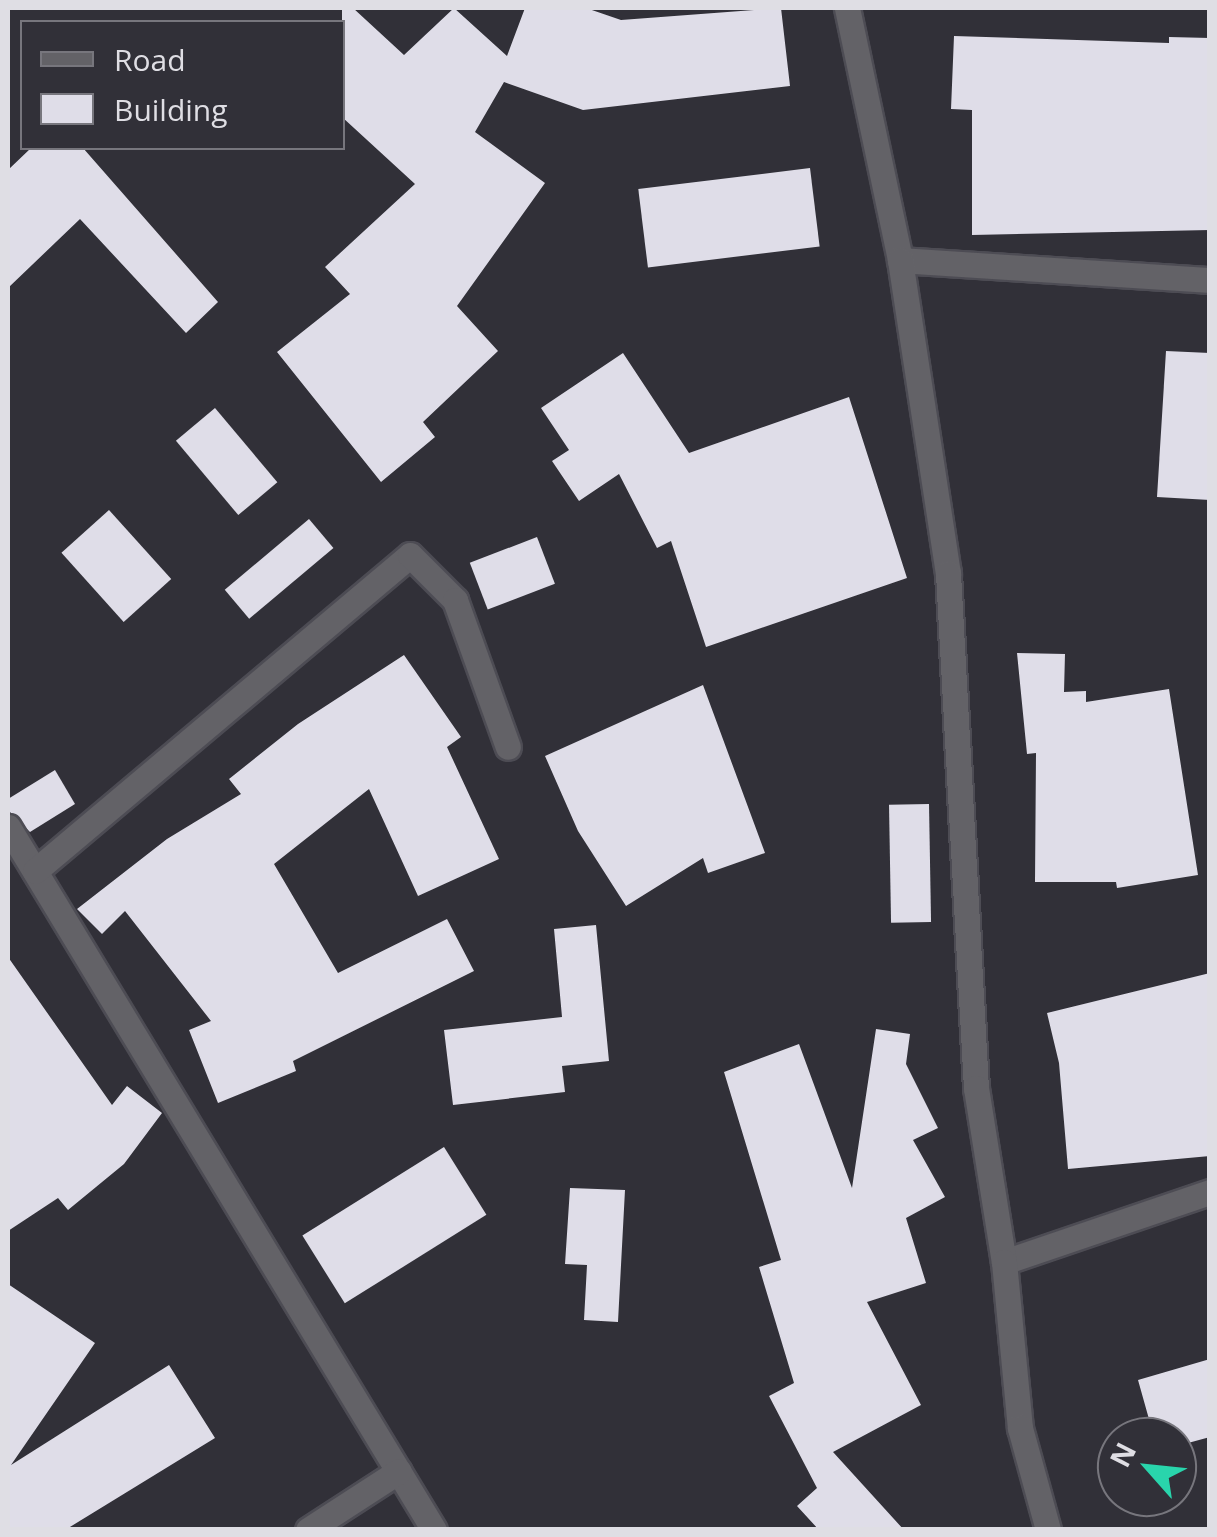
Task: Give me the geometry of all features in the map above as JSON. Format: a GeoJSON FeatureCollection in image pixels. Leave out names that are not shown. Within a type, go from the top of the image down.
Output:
{"type":"FeatureCollection","features":[{"type":"Feature","properties":{"kind":"street"},"geometry":{"type":"LineString","coordinates":[[847,8],[900,260],[948,573],[976,1088],[1004,1262],[1020,1428],[1048,1530]]}},
{"type":"Feature","properties":{"kind":"street"},"geometry":{"type":"LineString","coordinates":[[900,260],[1210,280]]}},
{"type":"Feature","properties":{"kind":"street"},"geometry":{"type":"LineString","coordinates":[[35,871],[410,556],[455,600],[508,747]]}},
{"type":"Feature","properties":{"kind":"street"},"geometry":{"type":"LineString","coordinates":[[8,827],[434,1530]]}},
{"type":"Feature","properties":{"kind":"street"},"geometry":{"type":"LineString","coordinates":[[1004,1262],[1210,1192]]}},
{"type":"Feature","properties":{"kind":"street"},"geometry":{"type":"LineString","coordinates":[[308,1530],[399,1471]]}},
{"type":"Feature","properties":{"kind":"building"},"geometry":{"type":"Polygon","coordinates":[[[342,8],[353,8],[404,55],[454,8],[507,56],[525,8],[586,8],[621,20],[781,8],[790,86],[583,110],[504,82],[475,132],[545,183],[457,306],[498,351],[423,422],[435,437],[381,482],[277,352],[350,294],[325,267],[415,184],[345,120],[342,8]]]}},
{"type":"Feature","properties":{"kind":"building"},"geometry":{"type":"Polygon","coordinates":[[[954,36],[1169,43],[1169,37],[1210,38],[1210,230],[972,235],[972,110],[951,109],[954,36]]]}},
{"type":"Feature","properties":{"kind":"building"},"geometry":{"type":"Polygon","coordinates":[[[29,150],[85,150],[218,302],[186,333],[80,219],[8,288],[8,170],[29,150]]]}},
{"type":"Feature","properties":{"kind":"building"},"geometry":{"type":"Polygon","coordinates":[[[810,168],[820,246],[648,267],[638,189],[810,168]]]}},
{"type":"Feature","properties":{"kind":"building"},"geometry":{"type":"Polygon","coordinates":[[[1166,351],[1210,353],[1210,500],[1157,497],[1166,351]]]}},
{"type":"Feature","properties":{"kind":"building"},"geometry":{"type":"Polygon","coordinates":[[[623,353],[689,453],[849,397],[907,578],[706,647],[671,541],[657,548],[619,474],[579,501],[552,461],[569,450],[541,408],[623,353]]]}},
{"type":"Feature","properties":{"kind":"building"},"geometry":{"type":"Polygon","coordinates":[[[215,408],[277,482],[238,515],[176,441],[215,408]]]}},
{"type":"Feature","properties":{"kind":"building"},"geometry":{"type":"Polygon","coordinates":[[[109,510],[171,579],[124,622],[61,553],[109,510]]]}},
{"type":"Feature","properties":{"kind":"building"},"geometry":{"type":"Polygon","coordinates":[[[309,519],[333,548],[249,619],[225,590],[309,519]]]}},
{"type":"Feature","properties":{"kind":"building"},"geometry":{"type":"Polygon","coordinates":[[[537,537],[555,584],[488,609],[470,563],[537,537]]]}},
{"type":"Feature","properties":{"kind":"building"},"geometry":{"type":"Polygon","coordinates":[[[1017,653],[1065,654],[1064,692],[1086,691],[1086,702],[1169,689],[1198,875],[1117,888],[1116,882],[1035,882],[1036,753],[1027,754],[1017,653]]]}},
{"type":"Feature","properties":{"kind":"building"},"geometry":{"type":"Polygon","coordinates":[[[404,655],[461,737],[447,747],[499,859],[418,896],[369,789],[274,864],[338,973],[447,919],[474,971],[293,1061],[296,1071],[218,1103],[189,1030],[211,1021],[125,911],[102,934],[77,909],[167,839],[241,794],[229,779],[298,724],[404,655]]]}},
{"type":"Feature","properties":{"kind":"building"},"geometry":{"type":"Polygon","coordinates":[[[703,685],[765,853],[708,873],[703,858],[626,906],[578,831],[545,756],[703,685]]]}},
{"type":"Feature","properties":{"kind":"building"},"geometry":{"type":"Polygon","coordinates":[[[55,770],[75,804],[30,832],[9,811],[8,799],[55,770]]]}},
{"type":"Feature","properties":{"kind":"building"},"geometry":{"type":"Polygon","coordinates":[[[929,804],[931,922],[891,923],[889,805],[929,804]]]}},
{"type":"Feature","properties":{"kind":"building"},"geometry":{"type":"Polygon","coordinates":[[[596,925],[609,1061],[562,1066],[565,1092],[453,1105],[444,1030],[562,1017],[554,929],[596,925]]]}},
{"type":"Feature","properties":{"kind":"building"},"geometry":{"type":"Polygon","coordinates":[[[8,957],[112,1105],[127,1086],[162,1113],[124,1164],[68,1210],[58,1198],[8,1231],[8,957]]]}},
{"type":"Feature","properties":{"kind":"building"},"geometry":{"type":"Polygon","coordinates":[[[1210,973],[1210,1156],[1068,1169],[1059,1063],[1047,1013],[1210,973]]]}},
{"type":"Feature","properties":{"kind":"building"},"geometry":{"type":"Polygon","coordinates":[[[876,1029],[910,1034],[906,1064],[938,1128],[913,1140],[945,1197],[906,1218],[926,1283],[867,1302],[921,1405],[833,1452],[904,1530],[819,1530],[797,1506],[817,1488],[769,1396],[794,1383],[759,1267],[781,1260],[724,1072],[799,1044],[852,1188],[876,1029]]]}},
{"type":"Feature","properties":{"kind":"building"},"geometry":{"type":"Polygon","coordinates":[[[444,1147],[486,1215],[345,1303],[302,1235],[444,1147]]]}},
{"type":"Feature","properties":{"kind":"building"},"geometry":{"type":"Polygon","coordinates":[[[570,1188],[625,1190],[618,1322],[584,1320],[587,1265],[565,1264],[570,1188]]]}},
{"type":"Feature","properties":{"kind":"building"},"geometry":{"type":"Polygon","coordinates":[[[8,1284],[95,1343],[11,1465],[169,1365],[215,1438],[65,1530],[8,1530],[8,1284]]]}},
{"type":"Feature","properties":{"kind":"building"},"geometry":{"type":"Polygon","coordinates":[[[1210,1359],[1210,1437],[1197,1441],[1197,1417],[1148,1417],[1138,1380],[1210,1359]]]}}]}
